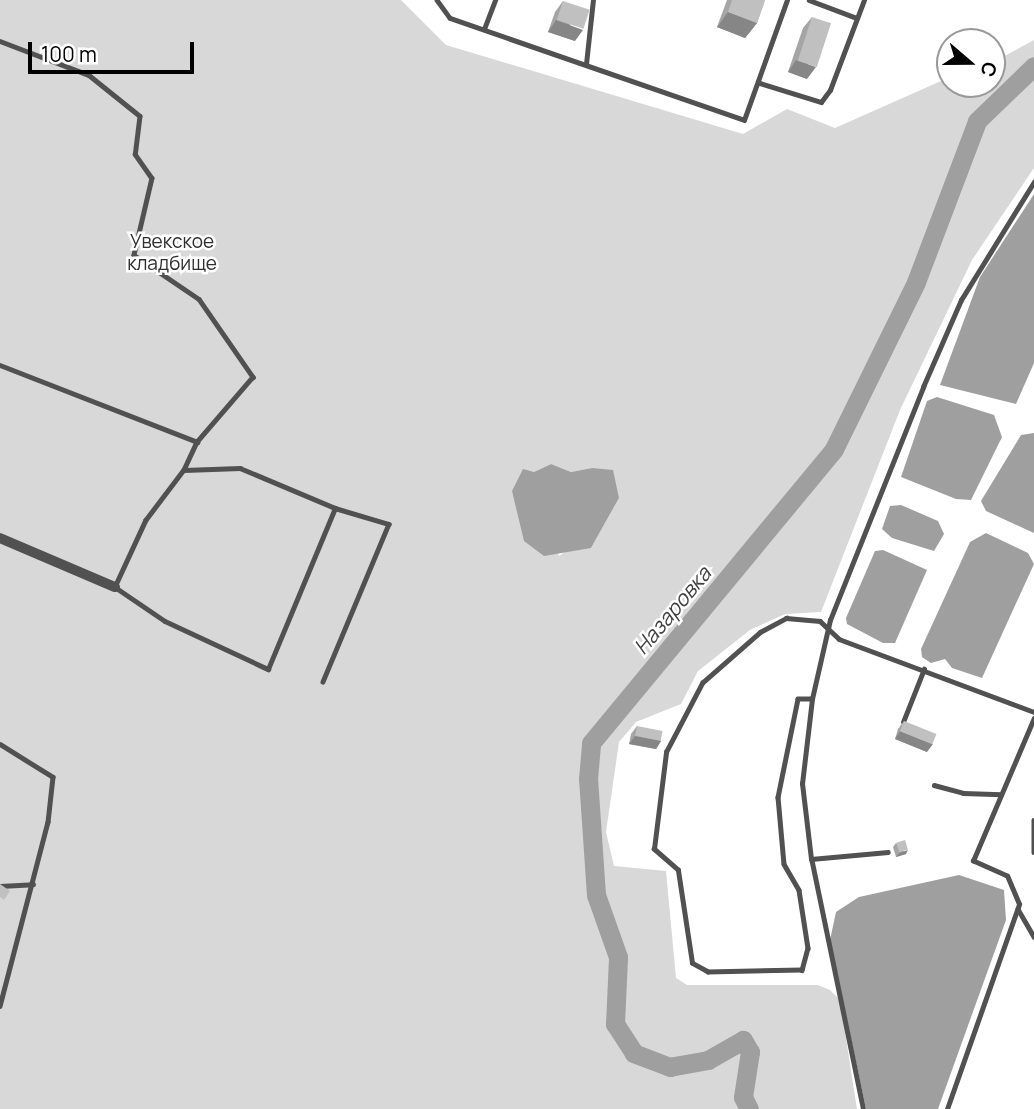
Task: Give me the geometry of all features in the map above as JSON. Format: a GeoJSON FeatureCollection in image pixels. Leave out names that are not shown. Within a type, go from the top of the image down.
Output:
{"type":"FeatureCollection","features":[{"type":"Feature","properties":{"kind":"street"},"geometry":{"type":"LineString","coordinates":[[0,538],[115,587]]}},
{"type":"Feature","properties":{"kind":"lane"},"geometry":{"type":"LineString","coordinates":[[437,0],[450,18],[744,120],[760,83],[787,0]]}},
{"type":"Feature","properties":{"kind":"lane"},"geometry":{"type":"LineString","coordinates":[[484,29],[495,0]]}},
{"type":"Feature","properties":{"kind":"lane"},"geometry":{"type":"LineString","coordinates":[[586,64],[593,0]]}},
{"type":"Feature","properties":{"kind":"lane"},"geometry":{"type":"LineString","coordinates":[[809,0],[857,18]]}},
{"type":"Feature","properties":{"kind":"lane"},"geometry":{"type":"LineString","coordinates":[[760,83],[821,102],[830,90],[864,0]]}},
{"type":"Feature","properties":{"kind":"lane"},"geometry":{"type":"LineString","coordinates":[[0,41],[89,75],[140,116],[135,154],[152,178],[134,255],[198,299],[253,377],[197,442],[184,470],[146,520],[115,587],[165,621],[268,669],[335,508]]}},
{"type":"Feature","properties":{"kind":"lane"},"geometry":{"type":"LineString","coordinates":[[863,1109],[811,859],[802,784],[812,699],[829,633],[961,300],[1034,181]]}},
{"type":"Feature","properties":{"kind":"lane"},"geometry":{"type":"LineString","coordinates":[[0,365],[38,376],[197,442]]}},
{"type":"Feature","properties":{"kind":"lane"},"geometry":{"type":"LineString","coordinates":[[184,470],[240,468],[335,508],[388,524],[323,682]]}},
{"type":"Feature","properties":{"kind":"lane"},"geometry":{"type":"LineString","coordinates":[[812,699],[798,699],[778,797],[784,864],[799,890],[808,948],[802,970],[708,972],[692,963],[678,870],[654,849],[666,752],[702,683],[760,632],[786,618],[820,621],[829,633],[1034,712]]}},
{"type":"Feature","properties":{"kind":"lane"},"geometry":{"type":"LineString","coordinates":[[903,722],[924,670]]}},
{"type":"Feature","properties":{"kind":"lane"},"geometry":{"type":"LineString","coordinates":[[1034,718],[973,861],[1007,876],[1018,908],[1034,937]]}},
{"type":"Feature","properties":{"kind":"lane"},"geometry":{"type":"LineString","coordinates":[[0,744],[53,777],[48,822],[1,1004]]}},
{"type":"Feature","properties":{"kind":"lane"},"geometry":{"type":"LineString","coordinates":[[934,785],[963,793],[1001,794]]}},
{"type":"Feature","properties":{"kind":"lane"},"geometry":{"type":"LineString","coordinates":[[1034,820],[1034,852]]}},
{"type":"Feature","properties":{"kind":"lane"},"geometry":{"type":"LineString","coordinates":[[811,859],[888,852]]}},
{"type":"Feature","properties":{"kind":"lane"},"geometry":{"type":"LineString","coordinates":[[0,886],[33,884]]}},
{"type":"Feature","properties":{"kind":"lane"},"geometry":{"type":"LineString","coordinates":[[947,1109],[1018,908]]}},
{"type":"Feature","properties":{"kind":"green space","name":"Увекское кладбище"},"geometry":{"type":"Polygon","coordinates":[[[0,0],[401,0],[446,45],[743,134],[787,109],[835,128],[936,83],[936,98],[1006,98],[1006,55],[1034,40],[1034,168],[972,260],[900,410],[821,612],[785,614],[750,630],[698,671],[681,704],[636,722],[619,742],[606,832],[614,866],[666,871],[676,978],[687,985],[818,985],[830,990],[840,1000],[857,1109],[0,1109],[0,0]],[[551,464],[534,472],[559,556],[571,548],[591,548],[619,498],[592,468],[571,472],[551,464]]]}},
{"type":"Feature","properties":{"kind":"shaded area"},"geometry":{"type":"Polygon","coordinates":[[[1034,194],[1034,363],[1016,404],[940,385],[980,277],[1034,194]]]}},
{"type":"Feature","properties":{"kind":"shaded area"},"geometry":{"type":"Polygon","coordinates":[[[937,397],[994,415],[1002,437],[971,500],[956,499],[901,477],[927,401],[937,397]]]}},
{"type":"Feature","properties":{"kind":"shaded area"},"geometry":{"type":"Polygon","coordinates":[[[1034,433],[1034,533],[986,511],[981,501],[1021,435],[1034,433]]]}},
{"type":"Feature","properties":{"kind":"shaded area"},"geometry":{"type":"Polygon","coordinates":[[[551,464],[571,472],[592,468],[613,470],[619,498],[591,548],[544,556],[524,541],[512,491],[523,469],[534,472],[551,464]]]}},
{"type":"Feature","properties":{"kind":"shaded area"},"geometry":{"type":"Polygon","coordinates":[[[901,505],[938,521],[944,534],[934,551],[892,538],[882,529],[890,506],[901,505]]]}},
{"type":"Feature","properties":{"kind":"shaded area"},"geometry":{"type":"Polygon","coordinates":[[[986,533],[1028,553],[1034,564],[982,678],[952,668],[945,659],[931,663],[922,657],[921,649],[970,542],[986,533]]]}},
{"type":"Feature","properties":{"kind":"shaded area"},"geometry":{"type":"Polygon","coordinates":[[[883,550],[927,570],[895,643],[883,643],[847,624],[846,618],[875,551],[883,550]]]}},
{"type":"Feature","properties":{"kind":"shaded area"},"geometry":{"type":"Polygon","coordinates":[[[959,875],[1004,890],[1006,920],[938,1109],[866,1109],[830,940],[836,912],[859,897],[959,875]]]}},
{"type":"Feature","properties":{"kind":"building"},"geometry":{"type":"Polygon","coordinates":[[[732,0],[765,0],[757,23],[728,12],[732,0]]]}},
{"type":"Feature","properties":{"kind":"building"},"geometry":{"type":"Polygon","coordinates":[[[563,1],[590,10],[583,29],[557,20],[563,1]]]}},
{"type":"Feature","properties":{"kind":"building"},"geometry":{"type":"Polygon","coordinates":[[[812,17],[831,23],[817,67],[798,61],[812,17]]]}},
{"type":"Feature","properties":{"kind":"building"},"geometry":{"type":"Polygon","coordinates":[[[904,721],[936,734],[932,744],[900,731],[904,721]]]}},
{"type":"Feature","properties":{"kind":"building"},"geometry":{"type":"Polygon","coordinates":[[[637,726],[663,731],[661,741],[635,736],[637,726]]]}},
{"type":"Feature","properties":{"kind":"building"},"geometry":{"type":"Polygon","coordinates":[[[905,840],[908,850],[899,852],[896,843],[905,840]]]}},
{"type":"Feature","properties":{"kind":"building"},"geometry":{"type":"Polygon","coordinates":[[[0,884],[10,891],[4,900],[0,897],[0,884]]]}},
{"type":"Feature","properties":{"kind":"waterway","name":"Назаровка"},"geometry":{"type":"LineString","coordinates":[[749,1109],[743,1097],[750,1052],[743,1040],[708,1060],[670,1067],[634,1053],[615,1024],[618,957],[596,895],[588,779],[591,743],[834,449],[916,282],[977,121],[1034,66]]}}]}
